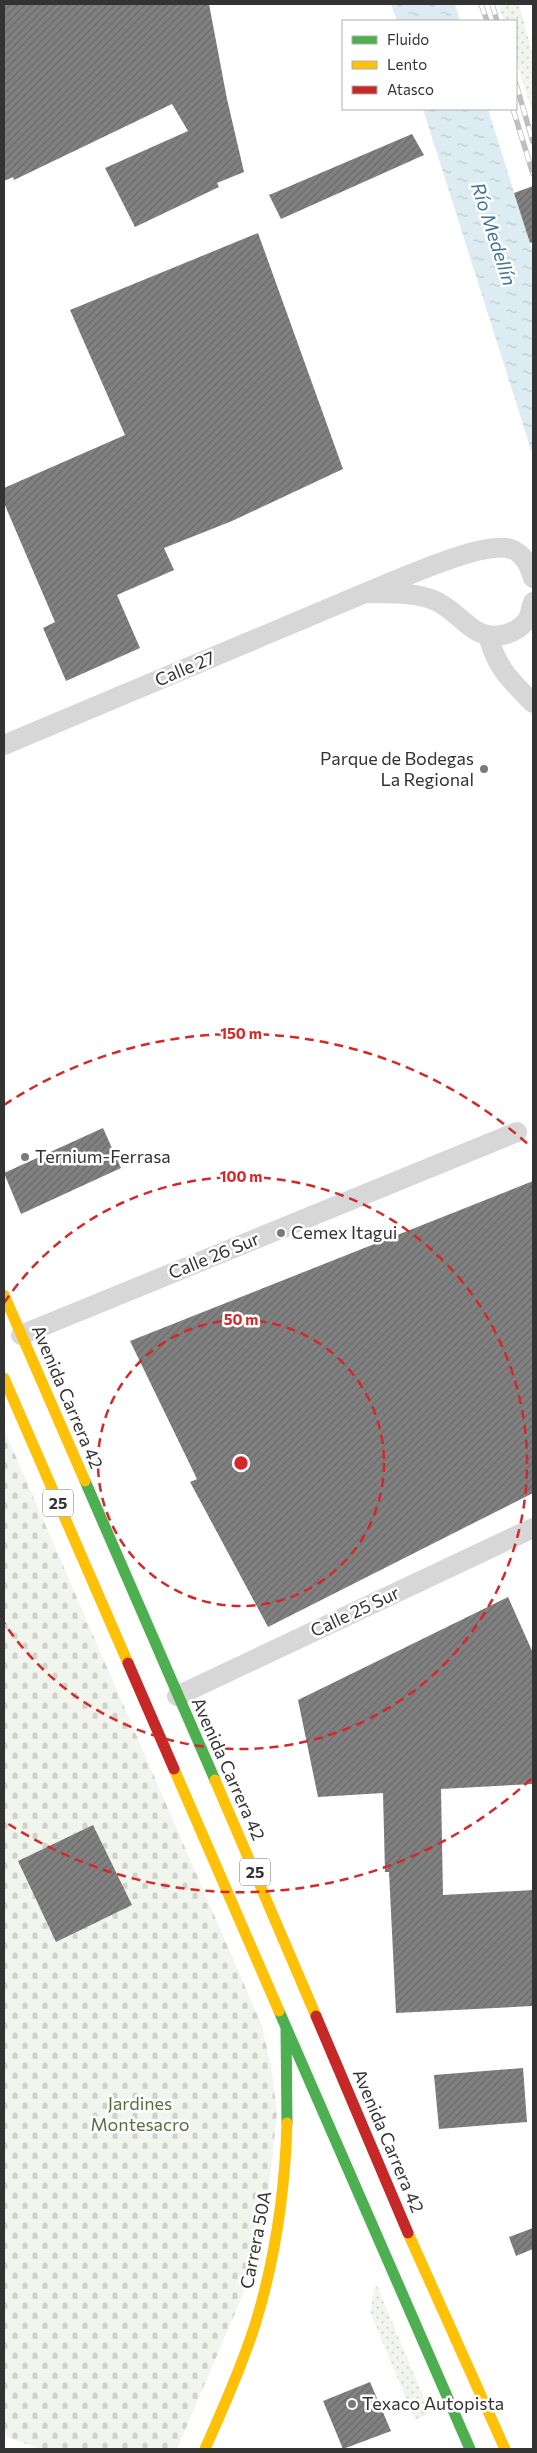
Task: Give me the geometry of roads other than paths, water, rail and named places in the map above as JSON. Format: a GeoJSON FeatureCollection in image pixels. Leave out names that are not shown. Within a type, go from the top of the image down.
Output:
{"type":"FeatureCollection","features":[{"type":"Feature","properties":{"kind":"main road","name":"Avenida Carrera 42"},"geometry":{"type":"LineString","coordinates":[[4,1295],[177,1696],[272,1910],[381,2172],[505,2449]]}},
{"type":"Feature","properties":{"kind":"main road","name":"25"},"geometry":{"type":"LineString","coordinates":[[4,1378],[470,2449]]}},
{"type":"Feature","properties":{"kind":"main road"},"geometry":{"type":"LineString","coordinates":[[101,1520],[105,1559]]}},
{"type":"Feature","properties":{"kind":"main road"},"geometry":{"type":"LineString","coordinates":[[108,1589],[112,1628]]}},
{"type":"Feature","properties":{"kind":"main road","name":"Carrera 50A"},"geometry":{"type":"LineString","coordinates":[[205,2449],[241,2364],[260,2308],[276,2241],[286,2172],[288,2110],[286,2027]]}},
{"type":"Feature","properties":{"kind":"main road"},"geometry":{"type":"LineString","coordinates":[[372,2225],[397,2252]]}},
{"type":"Feature","properties":{"kind":"main road"},"geometry":{"type":"LineString","coordinates":[[410,2265],[435,2292]]}},
{"type":"Feature","properties":{"kind":"street","name":"Calle 27"},"geometry":{"type":"LineString","coordinates":[[4,745],[365,593],[469,553],[497,547],[512,550],[526,560],[533,578]]}},
{"type":"Feature","properties":{"kind":"street","name":"Calle 27"},"geometry":{"type":"LineString","coordinates":[[365,593],[419,596],[437,602],[456,614],[473,629],[488,635]]}},
{"type":"Feature","properties":{"kind":"street"},"geometry":{"type":"LineString","coordinates":[[533,602],[528,619],[514,632],[501,636],[488,635],[498,664],[506,676],[533,703]]}},
{"type":"Feature","properties":{"kind":"street","name":"Calle 26 Sur"},"geometry":{"type":"LineString","coordinates":[[21,1334],[517,1132]]}},
{"type":"Feature","properties":{"kind":"street","name":"Calle 25 Sur"},"geometry":{"type":"LineString","coordinates":[[177,1696],[533,1528]]}},
{"type":"Feature","properties":{"kind":"water"},"geometry":{"type":"Polygon","coordinates":[[[391,4],[455,4],[460,20],[397,20],[391,4]]]}},
{"type":"Feature","properties":{"kind":"water","name":"Río Medellín"},"geometry":{"type":"Polygon","coordinates":[[[423,110],[488,110],[533,253],[533,456],[423,110]]]}},
{"type":"Feature","properties":{"kind":"railway"},"geometry":{"type":"LineString","coordinates":[[481,4],[487,20]]}},
{"type":"Feature","properties":{"kind":"railway"},"geometry":{"type":"LineString","coordinates":[[492,4],[497,20]]}},
{"type":"Feature","properties":{"kind":"railway"},"geometry":{"type":"LineString","coordinates":[[517,87],[533,142]]}},
{"type":"Feature","properties":{"kind":"railway"},"geometry":{"type":"LineString","coordinates":[[513,110],[533,174]]}},
{"type":"Feature","properties":{"kind":"place","name":"Parque de Bodegas La Regional"},"geometry":{"type":"Point","coordinates":[484,769]}},
{"type":"Feature","properties":{"kind":"place","name":"Ternium-Ferrasa"},"geometry":{"type":"Point","coordinates":[25,1157]}},
{"type":"Feature","properties":{"kind":"place","name":"Cemex Itagui"},"geometry":{"type":"Point","coordinates":[281,1233]}},
{"type":"Feature","properties":{"kind":"place","name":"Texaco Autopista"},"geometry":{"type":"Point","coordinates":[352,2404]}},
{"type":"Feature","properties":{"kind":"park label","name":"Jardines Montesacro"},"geometry":{"type":"Point","coordinates":[140,2114]}}]}
